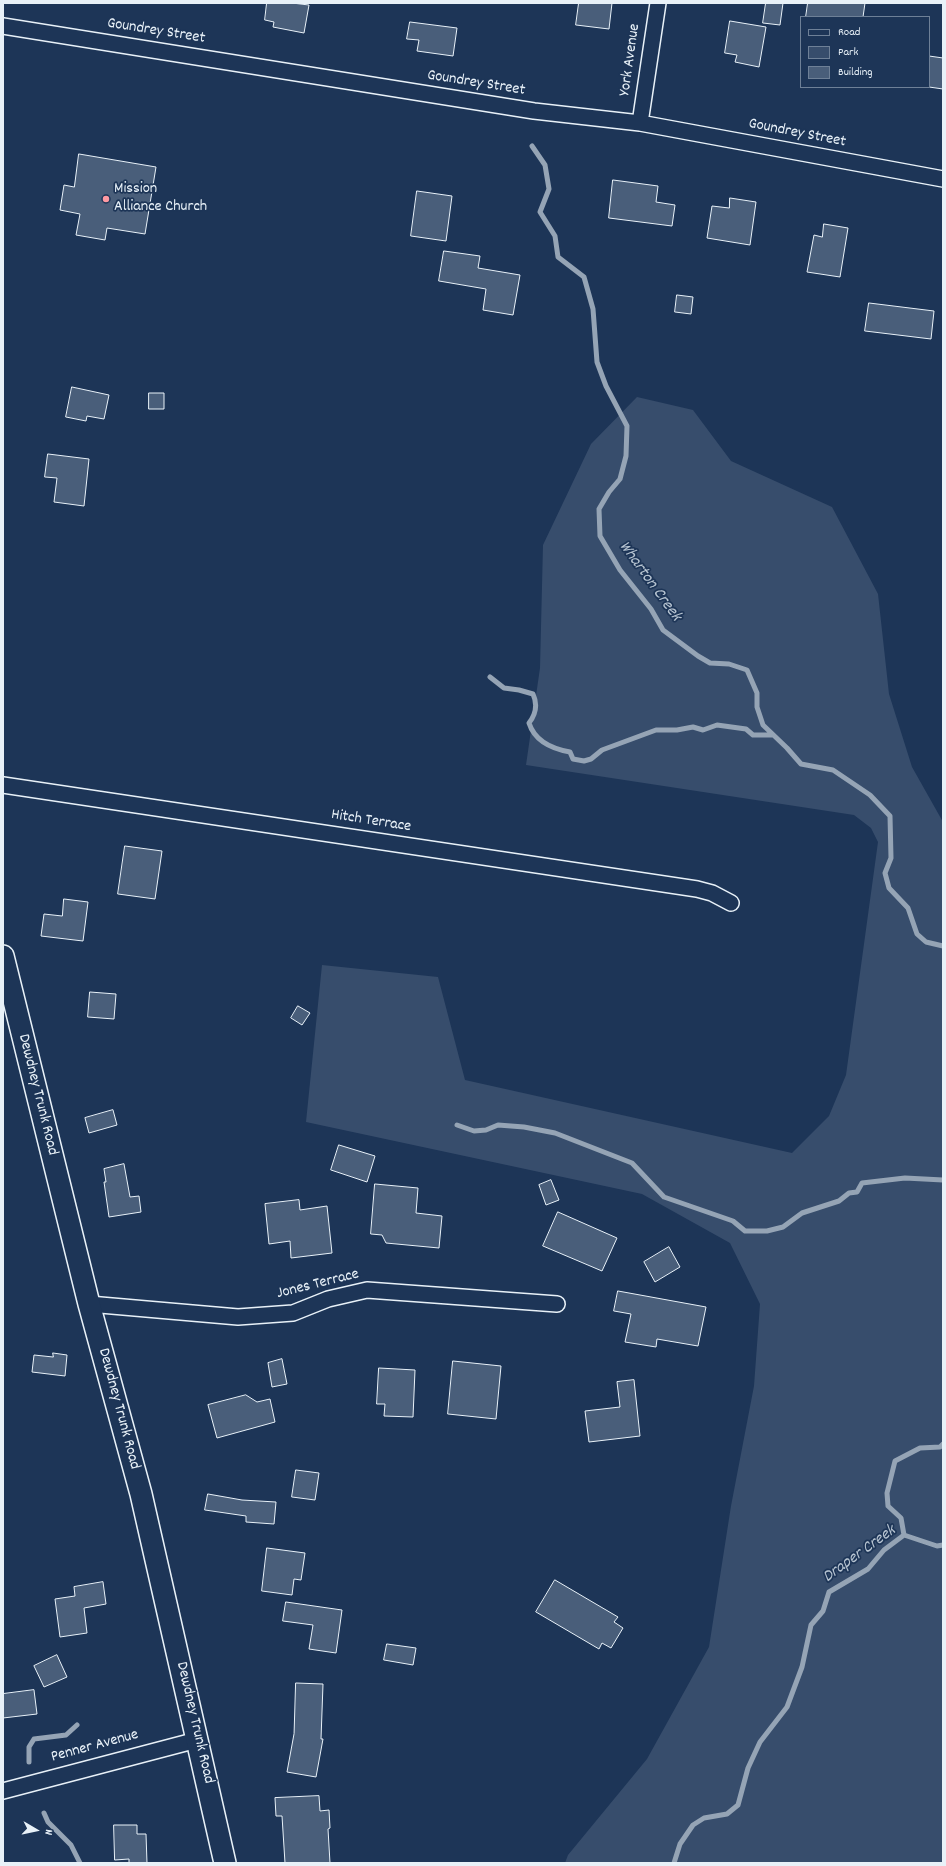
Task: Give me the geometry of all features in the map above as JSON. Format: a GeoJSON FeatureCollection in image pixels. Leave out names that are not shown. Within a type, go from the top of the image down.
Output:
{"type":"FeatureCollection","features":[{"type":"Feature","properties":{"kind":"main road","name":"Dewdney Trunk Road"},"geometry":{"type":"LineString","coordinates":[[3,956],[88,1304],[141,1494],[225,1863]]}},
{"type":"Feature","properties":{"kind":"street","name":"York Avenue"},"geometry":{"type":"LineString","coordinates":[[640,123],[658,3]]}},
{"type":"Feature","properties":{"kind":"street","name":"Goundrey Street"},"geometry":{"type":"LineString","coordinates":[[3,26],[534,111],[640,123],[943,179]]}},
{"type":"Feature","properties":{"kind":"street","name":"Hitch Terrace"},"geometry":{"type":"LineString","coordinates":[[3,785],[697,889],[712,893],[731,903]]}},
{"type":"Feature","properties":{"kind":"street","name":"Jones Terrace"},"geometry":{"type":"LineString","coordinates":[[88,1304],[238,1317],[293,1313],[328,1299],[368,1290],[557,1304]]}},
{"type":"Feature","properties":{"kind":"street","name":"Penner Avenue"},"geometry":{"type":"LineString","coordinates":[[3,1791],[121,1758],[197,1740]]}},
{"type":"Feature","properties":{"kind":"green space"},"geometry":{"type":"Polygon","coordinates":[[[637,397],[693,410],[731,461],[832,507],[878,594],[889,694],[912,767],[943,822],[943,1863],[565,1863],[568,1855],[647,1759],[709,1647],[731,1506],[754,1386],[760,1304],[730,1243],[642,1194],[306,1122],[322,965],[438,977],[465,1080],[792,1153],[829,1116],[846,1075],[878,842],[871,828],[854,815],[526,765],[540,668],[543,545],[591,444],[637,397]]]}},
{"type":"Feature","properties":{"kind":"building"},"geometry":{"type":"Polygon","coordinates":[[[267,3],[309,5],[304,33],[273,27],[274,22],[265,20],[267,3]]]}},
{"type":"Feature","properties":{"kind":"building"},"geometry":{"type":"Polygon","coordinates":[[[579,3],[612,3],[609,29],[576,25],[579,3]]]}},
{"type":"Feature","properties":{"kind":"building"},"geometry":{"type":"Polygon","coordinates":[[[766,3],[783,3],[780,25],[763,23],[766,3]]]}},
{"type":"Feature","properties":{"kind":"building"},"geometry":{"type":"Polygon","coordinates":[[[808,3],[865,3],[863,16],[806,16],[808,3]]]}},
{"type":"Feature","properties":{"kind":"building"},"geometry":{"type":"Polygon","coordinates":[[[730,21],[766,27],[759,67],[735,62],[737,55],[725,53],[730,21]]]}},
{"type":"Feature","properties":{"kind":"building"},"geometry":{"type":"Polygon","coordinates":[[[410,22],[457,28],[453,56],[417,51],[419,40],[407,39],[410,22]]]}},
{"type":"Feature","properties":{"kind":"building"},"geometry":{"type":"Polygon","coordinates":[[[930,56],[943,58],[943,89],[930,87],[930,56]]]}},
{"type":"Feature","properties":{"kind":"building","name":"Mission Alliance Church"},"geometry":{"type":"Polygon","coordinates":[[[79,154],[156,167],[145,234],[107,228],[105,240],[76,235],[80,214],[60,210],[64,185],[74,187],[79,154]]]}},
{"type":"Feature","properties":{"kind":"building"},"geometry":{"type":"Polygon","coordinates":[[[613,180],[658,186],[656,202],[675,205],[672,226],[609,218],[613,180]]]}},
{"type":"Feature","properties":{"kind":"building"},"geometry":{"type":"Polygon","coordinates":[[[417,191],[452,196],[446,241],[411,236],[417,191]]]}},
{"type":"Feature","properties":{"kind":"building"},"geometry":{"type":"Polygon","coordinates":[[[730,198],[756,202],[750,245],[707,238],[712,206],[729,208],[730,198]]]}},
{"type":"Feature","properties":{"kind":"building"},"geometry":{"type":"Polygon","coordinates":[[[824,224],[848,228],[840,277],[807,272],[814,235],[822,237],[824,224]]]}},
{"type":"Feature","properties":{"kind":"building"},"geometry":{"type":"Polygon","coordinates":[[[444,251],[480,256],[478,268],[520,275],[513,315],[483,310],[486,289],[439,281],[444,251]]]}},
{"type":"Feature","properties":{"kind":"building"},"geometry":{"type":"Polygon","coordinates":[[[677,295],[693,297],[691,314],[675,312],[677,295]]]}},
{"type":"Feature","properties":{"kind":"building"},"geometry":{"type":"Polygon","coordinates":[[[869,303],[934,311],[931,339],[865,331],[869,303]]]}},
{"type":"Feature","properties":{"kind":"building"},"geometry":{"type":"Polygon","coordinates":[[[72,387],[109,395],[104,419],[87,416],[86,421],[66,417],[72,387]]]}},
{"type":"Feature","properties":{"kind":"building"},"geometry":{"type":"Polygon","coordinates":[[[149,393],[164,393],[164,409],[149,409],[149,393]]]}},
{"type":"Feature","properties":{"kind":"building"},"geometry":{"type":"Polygon","coordinates":[[[48,454],[89,459],[84,506],[54,502],[57,478],[45,477],[48,454]]]}},
{"type":"Feature","properties":{"kind":"building"},"geometry":{"type":"Polygon","coordinates":[[[125,846],[162,851],[155,899],[118,894],[125,846]]]}},
{"type":"Feature","properties":{"kind":"building"},"geometry":{"type":"Polygon","coordinates":[[[64,899],[88,902],[83,941],[41,936],[44,914],[62,916],[64,899]]]}},
{"type":"Feature","properties":{"kind":"building"},"geometry":{"type":"Polygon","coordinates":[[[90,992],[116,994],[114,1019],[88,1017],[90,992]]]}},
{"type":"Feature","properties":{"kind":"building"},"geometry":{"type":"Polygon","coordinates":[[[298,1006],[310,1013],[302,1025],[291,1018],[298,1006]]]}},
{"type":"Feature","properties":{"kind":"building"},"geometry":{"type":"Polygon","coordinates":[[[113,1110],[117,1125],[89,1133],[85,1118],[113,1110]]]}},
{"type":"Feature","properties":{"kind":"building"},"geometry":{"type":"Polygon","coordinates":[[[339,1145],[375,1156],[367,1182],[331,1170],[339,1145]]]}},
{"type":"Feature","properties":{"kind":"building"},"geometry":{"type":"Polygon","coordinates":[[[124,1164],[130,1197],[139,1196],[141,1212],[109,1217],[104,1182],[106,1182],[104,1169],[124,1164]]]}},
{"type":"Feature","properties":{"kind":"building"},"geometry":{"type":"Polygon","coordinates":[[[551,1180],[559,1200],[546,1205],[539,1185],[551,1180]]]}},
{"type":"Feature","properties":{"kind":"building"},"geometry":{"type":"Polygon","coordinates":[[[375,1184],[418,1188],[416,1213],[442,1216],[439,1248],[386,1243],[382,1235],[371,1234],[375,1184]]]}},
{"type":"Feature","properties":{"kind":"building"},"geometry":{"type":"Polygon","coordinates":[[[299,1200],[300,1210],[327,1206],[332,1253],[291,1258],[290,1241],[269,1244],[265,1204],[299,1200]]]}},
{"type":"Feature","properties":{"kind":"building"},"geometry":{"type":"Polygon","coordinates":[[[558,1212],[617,1238],[602,1271],[543,1246],[558,1212]]]}},
{"type":"Feature","properties":{"kind":"building"},"geometry":{"type":"Polygon","coordinates":[[[669,1247],[680,1267],[655,1282],[644,1262],[669,1247]]]}},
{"type":"Feature","properties":{"kind":"building"},"geometry":{"type":"Polygon","coordinates":[[[618,1291],[706,1307],[698,1346],[657,1339],[656,1347],[625,1342],[631,1314],[614,1311],[618,1291]]]}},
{"type":"Feature","properties":{"kind":"building"},"geometry":{"type":"Polygon","coordinates":[[[53,1353],[67,1355],[65,1376],[32,1372],[34,1355],[53,1357],[53,1353]]]}},
{"type":"Feature","properties":{"kind":"building"},"geometry":{"type":"Polygon","coordinates":[[[282,1359],[287,1384],[272,1387],[268,1363],[282,1359]]]}},
{"type":"Feature","properties":{"kind":"building"},"geometry":{"type":"Polygon","coordinates":[[[453,1361],[501,1366],[496,1419],[448,1414],[453,1361]]]}},
{"type":"Feature","properties":{"kind":"building"},"geometry":{"type":"Polygon","coordinates":[[[379,1368],[415,1370],[413,1417],[384,1416],[385,1404],[377,1404],[379,1368]]]}},
{"type":"Feature","properties":{"kind":"building"},"geometry":{"type":"Polygon","coordinates":[[[634,1380],[640,1436],[589,1442],[585,1411],[620,1407],[617,1382],[634,1380]]]}},
{"type":"Feature","properties":{"kind":"building"},"geometry":{"type":"Polygon","coordinates":[[[246,1395],[257,1402],[270,1399],[275,1422],[217,1438],[208,1405],[246,1395]]]}},
{"type":"Feature","properties":{"kind":"building"},"geometry":{"type":"Polygon","coordinates":[[[296,1470],[319,1473],[315,1500],[292,1497],[296,1470]]]}},
{"type":"Feature","properties":{"kind":"building"},"geometry":{"type":"Polygon","coordinates":[[[208,1494],[242,1500],[276,1502],[274,1524],[246,1522],[246,1516],[205,1510],[208,1494]]]}},
{"type":"Feature","properties":{"kind":"building"},"geometry":{"type":"Polygon","coordinates":[[[267,1548],[305,1553],[301,1580],[294,1579],[292,1595],[262,1591],[267,1548]]]}},
{"type":"Feature","properties":{"kind":"building"},"geometry":{"type":"Polygon","coordinates":[[[555,1580],[618,1617],[614,1622],[623,1628],[611,1648],[602,1643],[599,1649],[536,1612],[555,1580]]]}},
{"type":"Feature","properties":{"kind":"building"},"geometry":{"type":"Polygon","coordinates":[[[103,1582],[106,1604],[84,1608],[87,1633],[60,1637],[55,1599],[75,1596],[74,1587],[103,1582]]]}},
{"type":"Feature","properties":{"kind":"building"},"geometry":{"type":"Polygon","coordinates":[[[286,1602],[342,1610],[336,1653],[309,1649],[313,1625],[283,1621],[286,1602]]]}},
{"type":"Feature","properties":{"kind":"building"},"geometry":{"type":"Polygon","coordinates":[[[387,1644],[416,1648],[413,1665],[384,1660],[387,1644]]]}},
{"type":"Feature","properties":{"kind":"building"},"geometry":{"type":"Polygon","coordinates":[[[57,1655],[67,1677],[44,1687],[34,1666],[57,1655]]]}},
{"type":"Feature","properties":{"kind":"building"},"geometry":{"type":"Polygon","coordinates":[[[296,1683],[323,1684],[321,1739],[323,1739],[316,1777],[287,1772],[294,1734],[296,1683]]]}},
{"type":"Feature","properties":{"kind":"building"},"geometry":{"type":"Polygon","coordinates":[[[34,1690],[37,1714],[3,1718],[3,1694],[34,1690]]]}},
{"type":"Feature","properties":{"kind":"building"},"geometry":{"type":"Polygon","coordinates":[[[319,1796],[320,1811],[329,1810],[330,1828],[328,1829],[330,1863],[285,1863],[282,1816],[276,1816],[275,1798],[319,1796]]]}},
{"type":"Feature","properties":{"kind":"building"},"geometry":{"type":"Polygon","coordinates":[[[114,1825],[137,1825],[137,1834],[146,1834],[147,1863],[129,1863],[129,1859],[115,1860],[114,1825]]]}},
{"type":"Feature","properties":{"kind":"waterway","name":"Wharton Creek"},"geometry":{"type":"LineString","coordinates":[[532,146],[545,165],[549,189],[540,212],[555,236],[558,257],[584,277],[593,309],[597,362],[606,386],[627,426],[626,456],[620,479],[609,492],[599,509],[600,536],[620,570],[651,609],[663,630],[710,663],[729,664],[747,670],[757,693],[757,707],[763,725],[801,764],[833,770],[870,795],[890,816],[891,858],[885,873],[889,888],[908,908],[917,934],[926,942],[943,946]]}},
{"type":"Feature","properties":{"kind":"waterway"},"geometry":{"type":"LineString","coordinates":[[490,677],[504,688],[533,694],[536,706],[535,713],[529,723],[532,730],[545,744],[570,752],[573,759],[584,761],[591,759],[602,750],[656,730],[677,730],[693,727],[703,730],[717,725],[746,729],[753,735],[773,735]]}},
{"type":"Feature","properties":{"kind":"waterway"},"geometry":{"type":"LineString","coordinates":[[457,1125],[474,1131],[486,1130],[498,1125],[524,1127],[555,1133],[632,1163],[664,1197],[733,1221],[745,1231],[767,1231],[783,1227],[802,1213],[839,1201],[849,1193],[857,1192],[862,1183],[905,1178],[943,1180]]}},
{"type":"Feature","properties":{"kind":"waterway","name":"Wharton Creek"},"geometry":{"type":"LineString","coordinates":[[904,1535],[901,1518],[888,1506],[887,1493],[895,1461],[920,1448],[940,1447],[943,1444]]}},
{"type":"Feature","properties":{"kind":"waterway","name":"Draper Creek"},"geometry":{"type":"LineString","coordinates":[[674,1863],[680,1844],[693,1825],[704,1818],[727,1814],[738,1805],[748,1768],[760,1742],[787,1707],[802,1667],[811,1625],[823,1611],[829,1592],[868,1569],[884,1550],[904,1535],[937,1546],[943,1545]]}},
{"type":"Feature","properties":{"kind":"waterway"},"geometry":{"type":"LineString","coordinates":[[29,1762],[29,1747],[34,1739],[66,1735],[77,1725]]}},
{"type":"Feature","properties":{"kind":"waterway"},"geometry":{"type":"LineString","coordinates":[[44,1813],[48,1822],[71,1845],[80,1863]]}},
{"type":"Feature","properties":{"kind":"place","name":"Mission Alliance Church"},"geometry":{"type":"Point","coordinates":[106,199]}}]}
